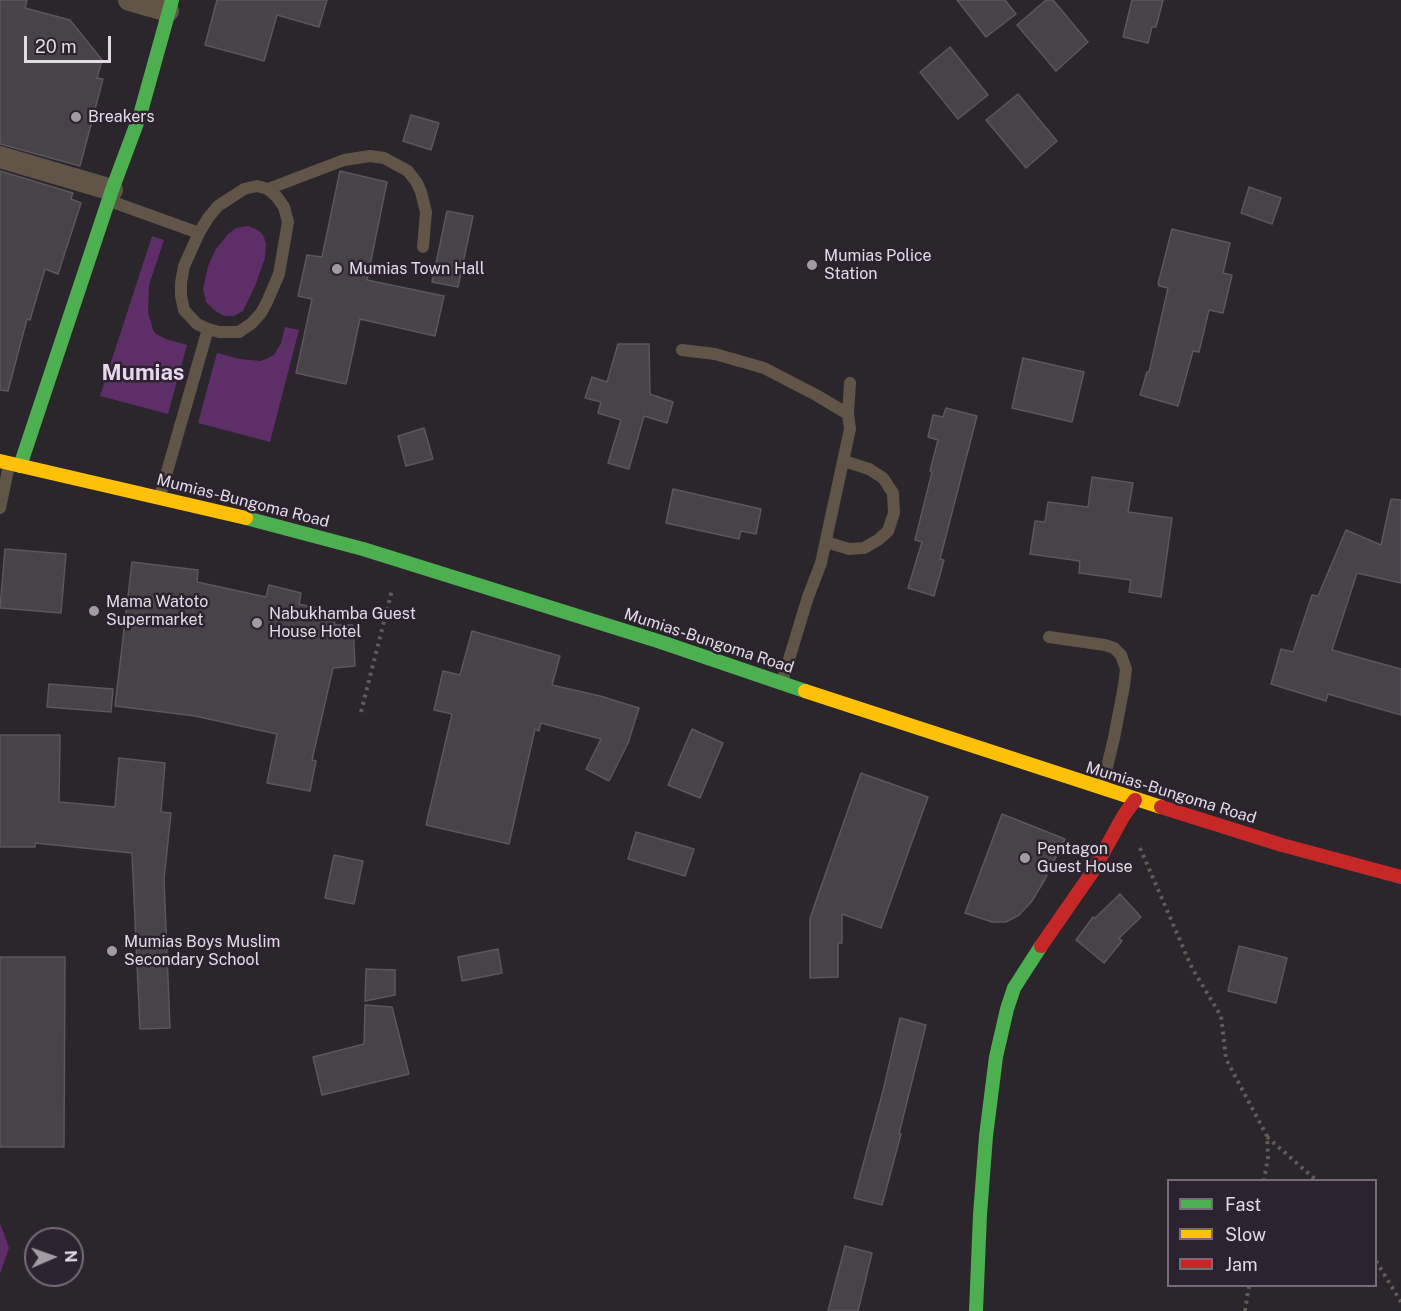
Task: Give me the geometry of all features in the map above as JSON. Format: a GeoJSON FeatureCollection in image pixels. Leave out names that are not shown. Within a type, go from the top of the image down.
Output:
{"type":"FeatureCollection","features":[{"type":"Feature","properties":{"kind":"street"},"geometry":{"type":"LineString","coordinates":[[10,464],[140,115],[170,6],[129,0]]}},
{"type":"Feature","properties":{"kind":"street"},"geometry":{"type":"LineString","coordinates":[[0,157],[110,196]]}},
{"type":"Feature","properties":{"kind":"street","name":"Mumias-Bungoma Road"},"geometry":{"type":"LineString","coordinates":[[10,464],[160,497],[281,527],[399,560],[662,642],[902,724],[1136,800],[1282,845],[1401,877]]}},
{"type":"Feature","properties":{"kind":"street"},"geometry":{"type":"LineString","coordinates":[[976,1311],[986,1136],[996,1057],[1007,1009],[1014,988],[1032,958],[1093,871],[1136,800]]}},
{"type":"Feature","properties":{"kind":"lane"},"geometry":{"type":"LineString","coordinates":[[268,189],[344,160],[370,156],[384,158],[408,171],[421,192],[426,212],[423,247]]}},
{"type":"Feature","properties":{"kind":"lane"},"geometry":{"type":"LineString","coordinates":[[257,186],[268,189],[284,207],[288,222],[279,274],[267,302],[252,323],[239,332],[219,332],[197,324],[184,310],[181,283],[184,266],[199,233],[218,206],[232,196],[244,189],[257,186]]}},
{"type":"Feature","properties":{"kind":"lane"},"geometry":{"type":"LineString","coordinates":[[110,196],[199,233]]}},
{"type":"Feature","properties":{"kind":"lane"},"geometry":{"type":"LineString","coordinates":[[160,497],[208,329]]}},
{"type":"Feature","properties":{"kind":"lane"},"geometry":{"type":"LineString","coordinates":[[682,350],[715,354],[764,368],[848,414]]}},
{"type":"Feature","properties":{"kind":"lane"},"geometry":{"type":"LineString","coordinates":[[782,682],[826,542],[850,429],[849,383]]}},
{"type":"Feature","properties":{"kind":"lane"},"geometry":{"type":"LineString","coordinates":[[826,542],[849,549],[864,548],[888,531],[894,513],[893,493],[883,478],[869,469],[844,461]]}},
{"type":"Feature","properties":{"kind":"lane"},"geometry":{"type":"LineString","coordinates":[[0,508],[10,464]]}},
{"type":"Feature","properties":{"kind":"lane"},"geometry":{"type":"LineString","coordinates":[[1049,637],[1114,648],[1121,655],[1126,669],[1102,789]]}},
{"type":"Feature","properties":{"kind":"path"},"geometry":{"type":"LineString","coordinates":[[361,712],[399,560]]}},
{"type":"Feature","properties":{"kind":"path"},"geometry":{"type":"LineString","coordinates":[[1125,815],[1192,968],[1221,1016],[1226,1059],[1267,1136],[1315,1179]]}},
{"type":"Feature","properties":{"kind":"path"},"geometry":{"type":"LineString","coordinates":[[1264,1179],[1268,1157],[1267,1136]]}},
{"type":"Feature","properties":{"kind":"path"},"geometry":{"type":"LineString","coordinates":[[1377,1263],[1401,1302]]}},
{"type":"Feature","properties":{"kind":"path"},"geometry":{"type":"LineString","coordinates":[[1245,1311],[1249,1287]]}},
{"type":"Feature","properties":{"kind":"shaded area"},"geometry":{"type":"Polygon","coordinates":[[[248,226],[263,235],[266,243],[265,258],[243,311],[234,316],[224,316],[206,302],[203,289],[208,266],[216,249],[228,234],[236,228],[248,226]]]}},
{"type":"Feature","properties":{"kind":"shaded area"},"geometry":{"type":"Polygon","coordinates":[[[152,236],[164,240],[149,285],[148,312],[153,330],[166,339],[187,345],[168,414],[100,396],[152,236]]]}},
{"type":"Feature","properties":{"kind":"shaded area"},"geometry":{"type":"Polygon","coordinates":[[[285,327],[299,330],[270,442],[198,423],[217,353],[261,361],[274,355],[281,343],[285,327]]]}},
{"type":"Feature","properties":{"kind":"shaded area"},"geometry":{"type":"Polygon","coordinates":[[[0,1223],[9,1248],[0,1274],[0,1223]]]}},
{"type":"Feature","properties":{"kind":"building"},"geometry":{"type":"Polygon","coordinates":[[[0,0],[27,0],[25,8],[70,20],[102,60],[97,78],[103,79],[80,166],[0,144],[0,0]]]}},
{"type":"Feature","properties":{"kind":"building"},"geometry":{"type":"Polygon","coordinates":[[[217,0],[327,0],[319,27],[277,15],[264,61],[205,45],[217,0]]]}},
{"type":"Feature","properties":{"kind":"building"},"geometry":{"type":"Polygon","coordinates":[[[957,0],[1005,0],[1016,14],[986,37],[957,0]]]}},
{"type":"Feature","properties":{"kind":"building"},"geometry":{"type":"Polygon","coordinates":[[[1046,0],[1053,0],[1088,42],[1056,71],[1017,25],[1046,0]]]}},
{"type":"Feature","properties":{"kind":"building"},"geometry":{"type":"Polygon","coordinates":[[[1132,0],[1163,0],[1156,27],[1152,27],[1148,43],[1123,37],[1132,0]]]}},
{"type":"Feature","properties":{"kind":"building"},"geometry":{"type":"Polygon","coordinates":[[[950,47],[988,95],[958,119],[920,72],[950,47]]]}},
{"type":"Feature","properties":{"kind":"building"},"geometry":{"type":"Polygon","coordinates":[[[1018,94],[1057,141],[1026,168],[986,120],[1018,94]]]}},
{"type":"Feature","properties":{"kind":"building"},"geometry":{"type":"Polygon","coordinates":[[[411,115],[439,123],[431,150],[403,141],[411,115]]]}},
{"type":"Feature","properties":{"kind":"building"},"geometry":{"type":"Polygon","coordinates":[[[0,171],[73,193],[71,199],[81,203],[58,274],[45,269],[30,320],[27,319],[8,391],[0,390],[0,171]]]}},
{"type":"Feature","properties":{"kind":"building","name":"Mumias Town Hall"},"geometry":{"type":"Polygon","coordinates":[[[340,171],[387,182],[367,280],[444,296],[435,336],[360,319],[346,384],[296,373],[312,299],[298,296],[307,255],[322,257],[340,171]]]}},
{"type":"Feature","properties":{"kind":"building"},"geometry":{"type":"Polygon","coordinates":[[[1249,187],[1281,198],[1272,224],[1241,213],[1249,187]]]}},
{"type":"Feature","properties":{"kind":"building"},"geometry":{"type":"Polygon","coordinates":[[[447,211],[473,216],[458,287],[432,282],[447,211]]]}},
{"type":"Feature","properties":{"kind":"building"},"geometry":{"type":"Polygon","coordinates":[[[1172,229],[1230,243],[1223,273],[1232,275],[1223,313],[1209,310],[1199,352],[1193,351],[1178,406],[1140,395],[1147,372],[1149,372],[1168,288],[1158,284],[1172,229]]]}},
{"type":"Feature","properties":{"kind":"building"},"geometry":{"type":"Polygon","coordinates":[[[618,344],[649,344],[650,394],[673,402],[667,423],[644,416],[629,469],[608,463],[621,420],[598,413],[601,402],[585,398],[592,377],[607,382],[618,344]]]}},
{"type":"Feature","properties":{"kind":"building"},"geometry":{"type":"Polygon","coordinates":[[[1023,358],[1084,372],[1072,422],[1012,408],[1023,358]]]}},
{"type":"Feature","properties":{"kind":"building"},"geometry":{"type":"Polygon","coordinates":[[[946,408],[977,416],[940,559],[944,560],[934,596],[908,588],[922,542],[915,540],[938,440],[928,437],[933,415],[943,417],[946,408]]]}},
{"type":"Feature","properties":{"kind":"building"},"geometry":{"type":"Polygon","coordinates":[[[424,428],[433,459],[406,466],[398,436],[424,428]]]}},
{"type":"Feature","properties":{"kind":"building"},"geometry":{"type":"Polygon","coordinates":[[[1092,477],[1133,483],[1128,512],[1172,518],[1161,597],[1129,592],[1131,580],[1079,573],[1080,561],[1030,554],[1035,521],[1045,522],[1048,502],[1088,507],[1092,477]]]}},
{"type":"Feature","properties":{"kind":"building"},"geometry":{"type":"Polygon","coordinates":[[[673,489],[761,509],[756,534],[741,531],[739,539],[666,523],[673,489]]]}},
{"type":"Feature","properties":{"kind":"building"},"geometry":{"type":"Polygon","coordinates":[[[1391,499],[1401,500],[1401,583],[1357,573],[1332,650],[1401,669],[1401,715],[1328,694],[1326,701],[1271,684],[1281,649],[1293,652],[1312,595],[1318,596],[1346,530],[1381,545],[1391,499]]]}},
{"type":"Feature","properties":{"kind":"building"},"geometry":{"type":"Polygon","coordinates":[[[5,549],[66,554],[61,613],[0,608],[5,549]]]}},
{"type":"Feature","properties":{"kind":"building"},"geometry":{"type":"Polygon","coordinates":[[[132,562],[198,570],[197,582],[266,597],[269,585],[301,593],[299,604],[337,613],[334,625],[353,625],[355,666],[333,668],[312,760],[316,761],[310,791],[267,783],[277,734],[195,716],[115,706],[132,562]]]}},
{"type":"Feature","properties":{"kind":"building"},"geometry":{"type":"Polygon","coordinates":[[[472,631],[560,656],[552,685],[639,708],[628,743],[609,781],[586,769],[601,739],[541,723],[539,731],[535,729],[509,844],[426,825],[452,714],[434,710],[443,671],[460,675],[472,631]]]}},
{"type":"Feature","properties":{"kind":"building"},"geometry":{"type":"Polygon","coordinates":[[[49,684],[113,689],[111,712],[47,707],[49,684]]]}},
{"type":"Feature","properties":{"kind":"building"},"geometry":{"type":"Polygon","coordinates":[[[692,729],[723,743],[700,798],[668,785],[692,729]]]}},
{"type":"Feature","properties":{"kind":"building"},"geometry":{"type":"Polygon","coordinates":[[[0,735],[60,735],[59,802],[115,807],[119,758],[165,763],[161,812],[171,813],[164,879],[170,1028],[140,1029],[132,853],[35,843],[35,847],[0,847],[0,735]]]}},
{"type":"Feature","properties":{"kind":"building"},"geometry":{"type":"Polygon","coordinates":[[[861,773],[928,797],[881,928],[842,914],[842,943],[838,943],[838,977],[810,978],[810,918],[861,773]]]}},
{"type":"Feature","properties":{"kind":"building"},"geometry":{"type":"Polygon","coordinates":[[[1002,814],[1065,839],[1032,901],[1019,915],[1006,922],[992,922],[965,913],[1002,814]]]}},
{"type":"Feature","properties":{"kind":"building"},"geometry":{"type":"Polygon","coordinates":[[[636,832],[694,849],[685,876],[628,859],[636,832]]]}},
{"type":"Feature","properties":{"kind":"building"},"geometry":{"type":"Polygon","coordinates":[[[334,855],[363,861],[354,904],[325,898],[334,855]]]}},
{"type":"Feature","properties":{"kind":"building"},"geometry":{"type":"Polygon","coordinates":[[[1120,894],[1141,917],[1119,938],[1122,941],[1104,963],[1076,940],[1093,917],[1095,918],[1120,894]]]}},
{"type":"Feature","properties":{"kind":"building"},"geometry":{"type":"Polygon","coordinates":[[[1239,946],[1287,958],[1276,1003],[1228,991],[1239,946]]]}},
{"type":"Feature","properties":{"kind":"building"},"geometry":{"type":"Polygon","coordinates":[[[498,949],[502,973],[462,981],[458,957],[498,949]]]}},
{"type":"Feature","properties":{"kind":"building"},"geometry":{"type":"Polygon","coordinates":[[[0,957],[65,957],[64,1147],[0,1147],[0,957]]]}},
{"type":"Feature","properties":{"kind":"building"},"geometry":{"type":"Polygon","coordinates":[[[366,969],[395,970],[395,995],[365,1001],[366,969]]]}},
{"type":"Feature","properties":{"kind":"building"},"geometry":{"type":"Polygon","coordinates":[[[365,1005],[392,1007],[409,1074],[322,1095],[313,1057],[364,1044],[365,1005]]]}},
{"type":"Feature","properties":{"kind":"building"},"geometry":{"type":"Polygon","coordinates":[[[900,1018],[926,1025],[882,1205],[854,1198],[900,1018]]]}},
{"type":"Feature","properties":{"kind":"building"},"geometry":{"type":"Polygon","coordinates":[[[845,1246],[872,1253],[858,1311],[828,1311],[845,1246]]]}},
{"type":"Feature","properties":{"kind":"traffic: fast"},"geometry":{"type":"LineString","coordinates":[[20,466],[112,190],[140,115],[172,0]]}},
{"type":"Feature","properties":{"kind":"traffic: fast"},"geometry":{"type":"LineString","coordinates":[[246,518],[363,549],[661,642],[805,691]]}},
{"type":"Feature","properties":{"kind":"traffic: fast"},"geometry":{"type":"LineString","coordinates":[[976,1311],[986,1136],[996,1057],[1014,988],[1041,946]]}},
{"type":"Feature","properties":{"kind":"traffic: slow"},"geometry":{"type":"LineString","coordinates":[[0,461],[246,518]]}},
{"type":"Feature","properties":{"kind":"traffic: slow"},"geometry":{"type":"LineString","coordinates":[[805,691],[1161,807]]}},
{"type":"Feature","properties":{"kind":"traffic: jam"},"geometry":{"type":"LineString","coordinates":[[1041,946],[1093,871],[1124,815],[1135,800]]}},
{"type":"Feature","properties":{"kind":"traffic: jam"},"geometry":{"type":"LineString","coordinates":[[1161,807],[1282,845],[1401,877]]}},
{"type":"Feature","properties":{"kind":"place","name":"Breakers"},"geometry":{"type":"Point","coordinates":[76,117]}},
{"type":"Feature","properties":{"kind":"place","name":"Mumias Police Station"},"geometry":{"type":"Point","coordinates":[812,265]}},
{"type":"Feature","properties":{"kind":"place","name":"Mumias Town Hall"},"geometry":{"type":"Point","coordinates":[337,269]}},
{"type":"Feature","properties":{"kind":"place","name":"Mama Watoto Supermarket"},"geometry":{"type":"Point","coordinates":[94,611]}},
{"type":"Feature","properties":{"kind":"place","name":"Nabukhamba Guest House Hotel"},"geometry":{"type":"Point","coordinates":[257,623]}},
{"type":"Feature","properties":{"kind":"place","name":"Pentagon Guest House"},"geometry":{"type":"Point","coordinates":[1025,858]}},
{"type":"Feature","properties":{"kind":"place","name":"Mumias Boys Muslim Secondary School"},"geometry":{"type":"Point","coordinates":[112,951]}},
{"type":"Feature","properties":{"kind":"district","name":"Mumias"},"geometry":{"type":"Point","coordinates":[143,373]}}]}
